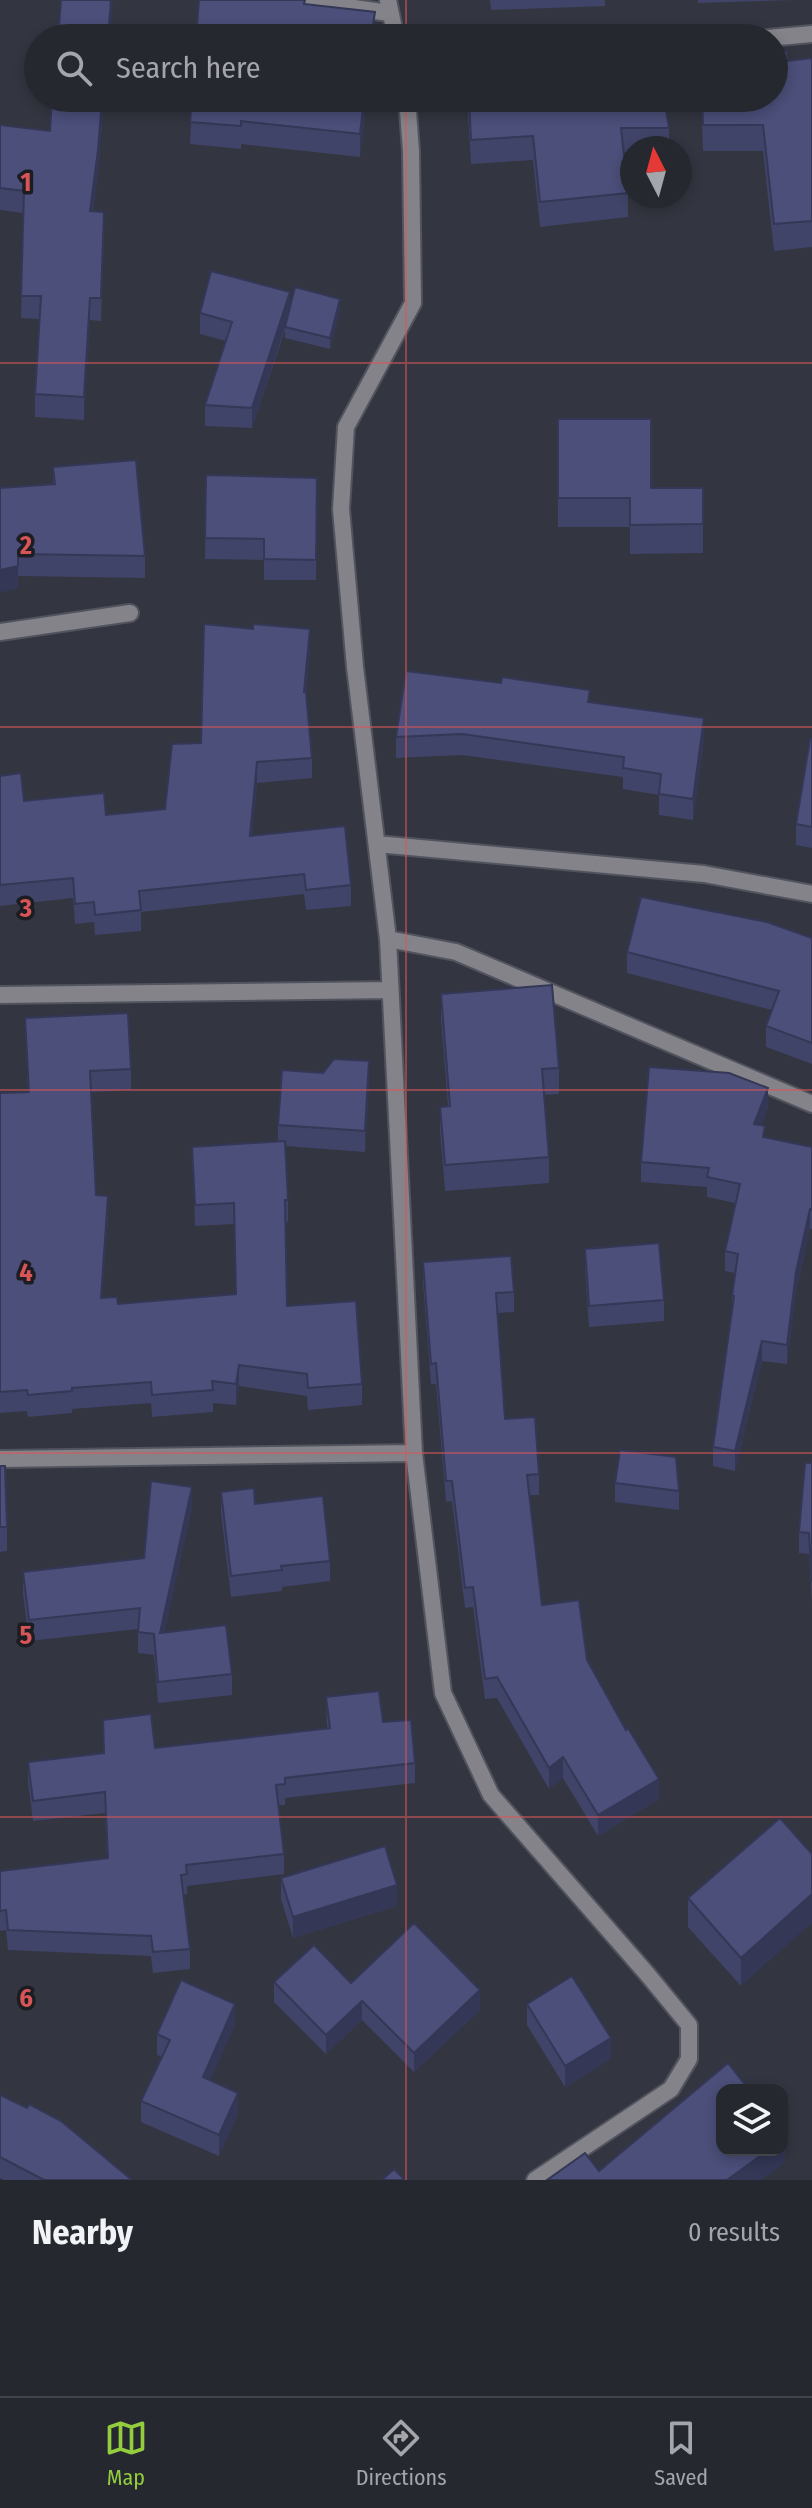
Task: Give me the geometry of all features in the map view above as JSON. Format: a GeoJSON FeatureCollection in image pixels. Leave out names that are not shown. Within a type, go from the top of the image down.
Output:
{"type":"FeatureCollection","features":[{"type":"Feature","properties":{"kind":"street"},"geometry":{"type":"LineString","coordinates":[[299,0],[388,6]]}},
{"type":"Feature","properties":{"kind":"street"},"geometry":{"type":"LineString","coordinates":[[788,36],[812,34]]}},
{"type":"Feature","properties":{"kind":"street"},"geometry":{"type":"LineString","coordinates":[[408,112],[413,303],[346,427],[341,509],[355,667],[388,939],[414,1453],[443,1693],[491,1795],[689,2025],[689,2059],[671,2089],[535,2180]]}},
{"type":"Feature","properties":{"kind":"street"},"geometry":{"type":"LineString","coordinates":[[0,632],[130,613]]}},
{"type":"Feature","properties":{"kind":"street"},"geometry":{"type":"LineString","coordinates":[[377,844],[704,874],[812,894]]}},
{"type":"Feature","properties":{"kind":"street"},"geometry":{"type":"LineString","coordinates":[[388,939],[456,952],[812,1104]]}},
{"type":"Feature","properties":{"kind":"street"},"geometry":{"type":"LineString","coordinates":[[0,995],[390,990]]}},
{"type":"Feature","properties":{"kind":"street"},"geometry":{"type":"LineString","coordinates":[[0,1459],[414,1453]]}},
{"type":"Feature","properties":{"kind":"building"},"geometry":{"type":"Polygon","coordinates":[[[61,0],[111,0],[109,24],[59,24],[61,0]]]}},
{"type":"Feature","properties":{"kind":"building"},"geometry":{"type":"Polygon","coordinates":[[[199,0],[305,0],[304,4],[375,12],[373,24],[197,24],[199,0]]]}},
{"type":"Feature","properties":{"kind":"building"},"geometry":{"type":"Polygon","coordinates":[[[812,58],[812,221],[774,224],[763,125],[703,125],[703,112],[788,112],[788,61],[812,58]]]}},
{"type":"Feature","properties":{"kind":"building"},"geometry":{"type":"Polygon","coordinates":[[[51,112],[101,112],[90,211],[104,212],[101,298],[90,298],[84,397],[35,394],[41,296],[21,296],[24,191],[0,188],[0,125],[50,131],[51,112]]]}},
{"type":"Feature","properties":{"kind":"building"},"geometry":{"type":"Polygon","coordinates":[[[191,112],[362,112],[360,134],[241,121],[241,126],[190,122],[191,112]]]}},
{"type":"Feature","properties":{"kind":"building"},"geometry":{"type":"Polygon","coordinates":[[[470,112],[666,112],[669,128],[621,128],[620,194],[540,202],[533,136],[471,140],[470,112]]]}},
{"type":"Feature","properties":{"kind":"building"},"geometry":{"type":"Polygon","coordinates":[[[211,271],[290,292],[252,408],[205,405],[232,322],[200,313],[211,271]]]}},
{"type":"Feature","properties":{"kind":"building"},"geometry":{"type":"Polygon","coordinates":[[[295,287],[340,299],[330,338],[285,327],[295,287]]]}},
{"type":"Feature","properties":{"kind":"building"},"geometry":{"type":"Polygon","coordinates":[[[558,419],[651,419],[651,488],[703,488],[703,524],[630,525],[630,498],[558,498],[558,419]]]}},
{"type":"Feature","properties":{"kind":"building"},"geometry":{"type":"Polygon","coordinates":[[[136,460],[145,556],[18,554],[18,566],[0,570],[0,488],[55,484],[53,467],[136,460]]]}},
{"type":"Feature","properties":{"kind":"building"},"geometry":{"type":"Polygon","coordinates":[[[206,475],[317,478],[316,560],[264,559],[264,539],[205,538],[206,475]]]}},
{"type":"Feature","properties":{"kind":"building"},"geometry":{"type":"Polygon","coordinates":[[[204,624],[253,629],[253,624],[310,629],[304,692],[312,758],[257,762],[250,836],[345,826],[351,885],[306,890],[304,874],[139,891],[141,910],[95,915],[94,902],[75,904],[73,878],[0,885],[0,776],[21,773],[24,801],[104,793],[106,815],[165,809],[172,744],[201,743],[204,624]]]}},
{"type":"Feature","properties":{"kind":"building"},"geometry":{"type":"Polygon","coordinates":[[[406,671],[501,683],[502,677],[590,690],[588,702],[704,718],[693,799],[659,794],[661,774],[623,768],[624,757],[462,734],[396,737],[406,671]]]}},
{"type":"Feature","properties":{"kind":"building"},"geometry":{"type":"Polygon","coordinates":[[[812,739],[812,827],[796,824],[812,739]]]}},
{"type":"Feature","properties":{"kind":"building"},"geometry":{"type":"Polygon","coordinates":[[[641,897],[767,922],[812,938],[812,1043],[766,1026],[779,991],[627,952],[641,897]]]}},
{"type":"Feature","properties":{"kind":"building"},"geometry":{"type":"Polygon","coordinates":[[[552,985],[559,1068],[542,1069],[549,1157],[445,1165],[440,1107],[450,1106],[441,994],[552,985]]]}},
{"type":"Feature","properties":{"kind":"building"},"geometry":{"type":"Polygon","coordinates":[[[128,1013],[131,1069],[90,1071],[96,1195],[108,1196],[101,1298],[117,1297],[118,1304],[236,1294],[234,1203],[195,1205],[192,1147],[285,1141],[287,1306],[356,1301],[362,1384],[308,1388],[307,1374],[239,1365],[236,1384],[212,1381],[213,1390],[152,1395],[151,1382],[28,1395],[27,1390],[0,1392],[0,1093],[29,1092],[25,1018],[128,1013]]]}},
{"type":"Feature","properties":{"kind":"building"},"geometry":{"type":"Polygon","coordinates":[[[334,1059],[369,1061],[365,1131],[278,1125],[282,1070],[323,1073],[334,1059]]]}},
{"type":"Feature","properties":{"kind":"building"},"geometry":{"type":"Polygon","coordinates":[[[649,1067],[729,1073],[768,1088],[754,1124],[765,1126],[763,1137],[812,1147],[812,1210],[796,1272],[787,1345],[762,1341],[735,1451],[713,1447],[738,1254],[725,1251],[740,1184],[707,1177],[709,1168],[641,1162],[649,1067]]]}},
{"type":"Feature","properties":{"kind":"building"},"geometry":{"type":"Polygon","coordinates":[[[659,1243],[664,1300],[589,1306],[585,1249],[659,1243]]]}},
{"type":"Feature","properties":{"kind":"building"},"geometry":{"type":"Polygon","coordinates":[[[511,1256],[514,1292],[496,1293],[505,1419],[535,1417],[539,1474],[527,1475],[542,1605],[579,1600],[587,1660],[626,1730],[628,1728],[659,1779],[598,1815],[563,1757],[549,1768],[497,1677],[485,1679],[473,1587],[465,1588],[452,1481],[446,1481],[436,1363],[431,1364],[423,1262],[511,1256]]]}},
{"type":"Feature","properties":{"kind":"building"},"geometry":{"type":"Polygon","coordinates":[[[620,1450],[676,1457],[679,1491],[615,1483],[620,1450]]]}},
{"type":"Feature","properties":{"kind":"building"},"geometry":{"type":"Polygon","coordinates":[[[805,1463],[812,1463],[812,1582],[809,1533],[799,1532],[805,1463]]]}},
{"type":"Feature","properties":{"kind":"building"},"geometry":{"type":"Polygon","coordinates":[[[0,1466],[5,1466],[7,1527],[0,1527],[0,1466]]]}},
{"type":"Feature","properties":{"kind":"building"},"geometry":{"type":"Polygon","coordinates":[[[151,1481],[192,1487],[160,1633],[226,1625],[232,1674],[158,1682],[154,1634],[138,1632],[140,1608],[29,1620],[23,1572],[144,1558],[151,1481]]]}},
{"type":"Feature","properties":{"kind":"building"},"geometry":{"type":"Polygon","coordinates":[[[254,1488],[255,1504],[323,1496],[330,1561],[231,1576],[221,1492],[254,1488]]]}},
{"type":"Feature","properties":{"kind":"building"},"geometry":{"type":"Polygon","coordinates":[[[379,1691],[383,1722],[411,1720],[415,1763],[285,1778],[285,1784],[276,1785],[284,1854],[186,1865],[187,1874],[181,1875],[190,1949],[153,1952],[151,1936],[8,1930],[6,1910],[0,1911],[0,1871],[108,1858],[105,1792],[33,1801],[28,1762],[104,1753],[103,1720],[151,1714],[155,1748],[330,1728],[326,1697],[379,1691]]]}},
{"type":"Feature","properties":{"kind":"building"},"geometry":{"type":"Polygon","coordinates":[[[780,1818],[812,1854],[812,1894],[741,1958],[688,1898],[780,1818]]]}},
{"type":"Feature","properties":{"kind":"building"},"geometry":{"type":"Polygon","coordinates":[[[385,1846],[397,1885],[293,1917],[281,1878],[385,1846]]]}},
{"type":"Feature","properties":{"kind":"building"},"geometry":{"type":"Polygon","coordinates":[[[414,1923],[480,1990],[414,2053],[362,2001],[326,2035],[274,1982],[314,1945],[351,1983],[414,1923]]]}},
{"type":"Feature","properties":{"kind":"building"},"geometry":{"type":"Polygon","coordinates":[[[572,1976],[611,2038],[565,2066],[527,2004],[572,1976]]]}},
{"type":"Feature","properties":{"kind":"building"},"geometry":{"type":"Polygon","coordinates":[[[181,1980],[235,2004],[203,2077],[238,2093],[219,2135],[141,2101],[170,2040],[157,2034],[181,1980]]]}},
{"type":"Feature","properties":{"kind":"building"},"geometry":{"type":"Polygon","coordinates":[[[728,2063],[744,2084],[716,2084],[716,2156],[760,2156],[727,2180],[547,2180],[585,2153],[599,2171],[728,2063]]]}},
{"type":"Feature","properties":{"kind":"building"},"geometry":{"type":"Polygon","coordinates":[[[0,2095],[27,2108],[29,2104],[61,2121],[132,2180],[44,2180],[0,2157],[0,2095]]]}},
{"type":"Feature","properties":{"kind":"building"},"geometry":{"type":"Polygon","coordinates":[[[394,2169],[405,2180],[382,2180],[394,2169]]]}}]}
